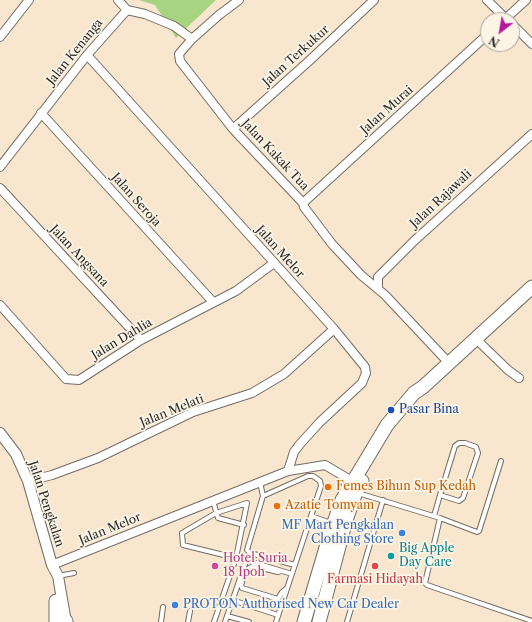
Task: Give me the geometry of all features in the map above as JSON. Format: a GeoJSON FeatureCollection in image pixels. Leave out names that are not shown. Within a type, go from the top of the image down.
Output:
{"type":"FeatureCollection","features":[{"type":"Feature","properties":{"kind":"main road"},"geometry":{"type":"LineString","coordinates":[[303,620],[338,520],[354,487],[392,427],[423,387],[448,362],[532,287]]}},
{"type":"Feature","properties":{"kind":"main road"},"geometry":{"type":"LineString","coordinates":[[319,622],[338,520]]}},
{"type":"Feature","properties":{"kind":"main road"},"geometry":{"type":"LineString","coordinates":[[56,601],[62,622]]}},
{"type":"Feature","properties":{"kind":"street"},"geometry":{"type":"LineString","coordinates":[[0,37],[29,0]]}},
{"type":"Feature","properties":{"kind":"street"},"geometry":{"type":"LineString","coordinates":[[118,0],[127,10],[145,14],[174,26],[192,39]]}},
{"type":"Feature","properties":{"kind":"street","name":"Jalan Kakak Tua"},"geometry":{"type":"LineString","coordinates":[[239,0],[219,15],[192,39],[179,54],[180,61],[233,129],[303,203],[304,207],[332,244],[361,275],[378,288],[448,362]]}},
{"type":"Feature","properties":{"kind":"street","name":"Jalan Terkukur"},"geometry":{"type":"LineString","coordinates":[[233,129],[374,0]]}},
{"type":"Feature","properties":{"kind":"street"},"geometry":{"type":"LineString","coordinates":[[487,0],[499,12]]}},
{"type":"Feature","properties":{"kind":"street"},"geometry":{"type":"LineString","coordinates":[[513,12],[526,0]]}},
{"type":"Feature","properties":{"kind":"street","name":"Jalan Kenanga"},"geometry":{"type":"LineString","coordinates":[[0,167],[87,55],[127,10]]}},
{"type":"Feature","properties":{"kind":"street"},"geometry":{"type":"LineString","coordinates":[[520,32],[532,44]]}},
{"type":"Feature","properties":{"kind":"street","name":"Jalan Murai"},"geometry":{"type":"LineString","coordinates":[[303,203],[480,41]]}},
{"type":"Feature","properties":{"kind":"street","name":"Jalan Melor"},"geometry":{"type":"LineString","coordinates":[[87,55],[334,329],[365,367],[366,373],[362,383],[320,422],[300,444],[294,452],[288,471]]}},
{"type":"Feature","properties":{"kind":"street","name":"Jalan Seroja"},"geometry":{"type":"LineString","coordinates":[[41,114],[213,302]]}},
{"type":"Feature","properties":{"kind":"street","name":"Jalan Rajawali"},"geometry":{"type":"LineString","coordinates":[[378,288],[378,277],[414,241],[532,134]]}},
{"type":"Feature","properties":{"kind":"street","name":"Jalan Angsana"},"geometry":{"type":"LineString","coordinates":[[0,188],[141,340]]}},
{"type":"Feature","properties":{"kind":"street","name":"Jalan Dahlia"},"geometry":{"type":"LineString","coordinates":[[0,305],[66,379],[79,380],[141,340],[236,290],[274,262]]}},
{"type":"Feature","properties":{"kind":"street","name":"Jalan Melati"},"geometry":{"type":"LineString","coordinates":[[28,481],[52,475],[98,458],[193,412],[252,393],[284,374],[334,329]]}},
{"type":"Feature","properties":{"kind":"street"},"geometry":{"type":"LineString","coordinates":[[475,338],[502,365],[519,378]]}},
{"type":"Feature","properties":{"kind":"street","name":"Jalan Pengkalan"},"geometry":{"type":"LineString","coordinates":[[0,432],[16,454],[28,481],[52,564],[58,576],[62,622]]}},
{"type":"Feature","properties":{"kind":"street","name":"Jalan Melor"},"geometry":{"type":"LineString","coordinates":[[52,564],[288,471],[325,465],[354,487]]}},
{"type":"Feature","properties":{"kind":"street","name":"Jalan Pengkalan"},"geometry":{"type":"LineString","coordinates":[[52,564],[51,572],[56,601]]}},
{"type":"Feature","properties":{"kind":"lane"},"geometry":{"type":"LineString","coordinates":[[434,516],[440,495],[456,446],[459,443],[466,443],[476,447],[478,453],[461,500],[440,495]]}},
{"type":"Feature","properties":{"kind":"lane"},"geometry":{"type":"LineString","coordinates":[[354,487],[383,500],[440,518],[477,532],[479,531],[501,461]]}},
{"type":"Feature","properties":{"kind":"lane"},"geometry":{"type":"LineString","coordinates":[[263,496],[308,476],[313,476],[320,481],[321,486],[276,622]]}},
{"type":"Feature","properties":{"kind":"lane"},"geometry":{"type":"LineString","coordinates":[[260,482],[263,496],[247,550],[250,553],[295,565]]}},
{"type":"Feature","properties":{"kind":"lane"},"geometry":{"type":"LineString","coordinates":[[347,622],[383,500]]}},
{"type":"Feature","properties":{"kind":"lane"},"geometry":{"type":"LineString","coordinates":[[212,501],[219,519],[244,525]]}},
{"type":"Feature","properties":{"kind":"lane"},"geometry":{"type":"LineString","coordinates":[[214,622],[236,558],[244,525],[247,503],[216,513],[182,532],[182,545],[236,558]]}},
{"type":"Feature","properties":{"kind":"lane"},"geometry":{"type":"LineString","coordinates":[[311,516],[338,520]]}},
{"type":"Feature","properties":{"kind":"lane"},"geometry":{"type":"LineString","coordinates":[[440,518],[425,583],[532,621]]}},
{"type":"Feature","properties":{"kind":"lane"},"geometry":{"type":"LineString","coordinates":[[225,622],[246,561],[292,574]]}},
{"type":"Feature","properties":{"kind":"lane"},"geometry":{"type":"LineString","coordinates":[[282,571],[278,572],[253,566],[246,570],[241,585],[242,588],[278,599],[282,592],[287,588]]}},
{"type":"Feature","properties":{"kind":"lane"},"geometry":{"type":"LineString","coordinates":[[58,576],[74,573]]}},
{"type":"Feature","properties":{"kind":"lane"},"geometry":{"type":"LineString","coordinates":[[232,600],[278,615]]}},
{"type":"Feature","properties":{"kind":"lane"},"geometry":{"type":"LineString","coordinates":[[161,622],[164,607]]}},
{"type":"Feature","properties":{"kind":"lane"},"geometry":{"type":"LineString","coordinates":[[188,622],[190,611]]}},
{"type":"Feature","properties":{"kind":"lane"},"geometry":{"type":"LineString","coordinates":[[227,616],[249,622]]}},
{"type":"Feature","properties":{"kind":"green space"},"geometry":{"type":"Polygon","coordinates":[[[139,0],[216,0],[176,38],[155,5],[139,0]]]}},
{"type":"Feature","properties":{"kind":"place","name":"Pasar Bina"},"geometry":{"type":"Point","coordinates":[391,410]}},
{"type":"Feature","properties":{"kind":"place","name":"Femes Bihun Sup Kedah"},"geometry":{"type":"Point","coordinates":[328,487]}},
{"type":"Feature","properties":{"kind":"place","name":"Azatie Tomyam"},"geometry":{"type":"Point","coordinates":[277,506]}},
{"type":"Feature","properties":{"kind":"place","name":"MF Mart Pengkalan Clothing Store"},"geometry":{"type":"Point","coordinates":[402,533]}},
{"type":"Feature","properties":{"kind":"place","name":"Big Apple Day Care"},"geometry":{"type":"Point","coordinates":[391,556]}},
{"type":"Feature","properties":{"kind":"place","name":"Hotel Suria 18 Ipoh"},"geometry":{"type":"Point","coordinates":[215,566]}},
{"type":"Feature","properties":{"kind":"place","name":"Farmasi Hidayah"},"geometry":{"type":"Point","coordinates":[375,566]}},
{"type":"Feature","properties":{"kind":"place","name":"PROTON Authorised New Car Dealer"},"geometry":{"type":"Point","coordinates":[175,605]}}]}
